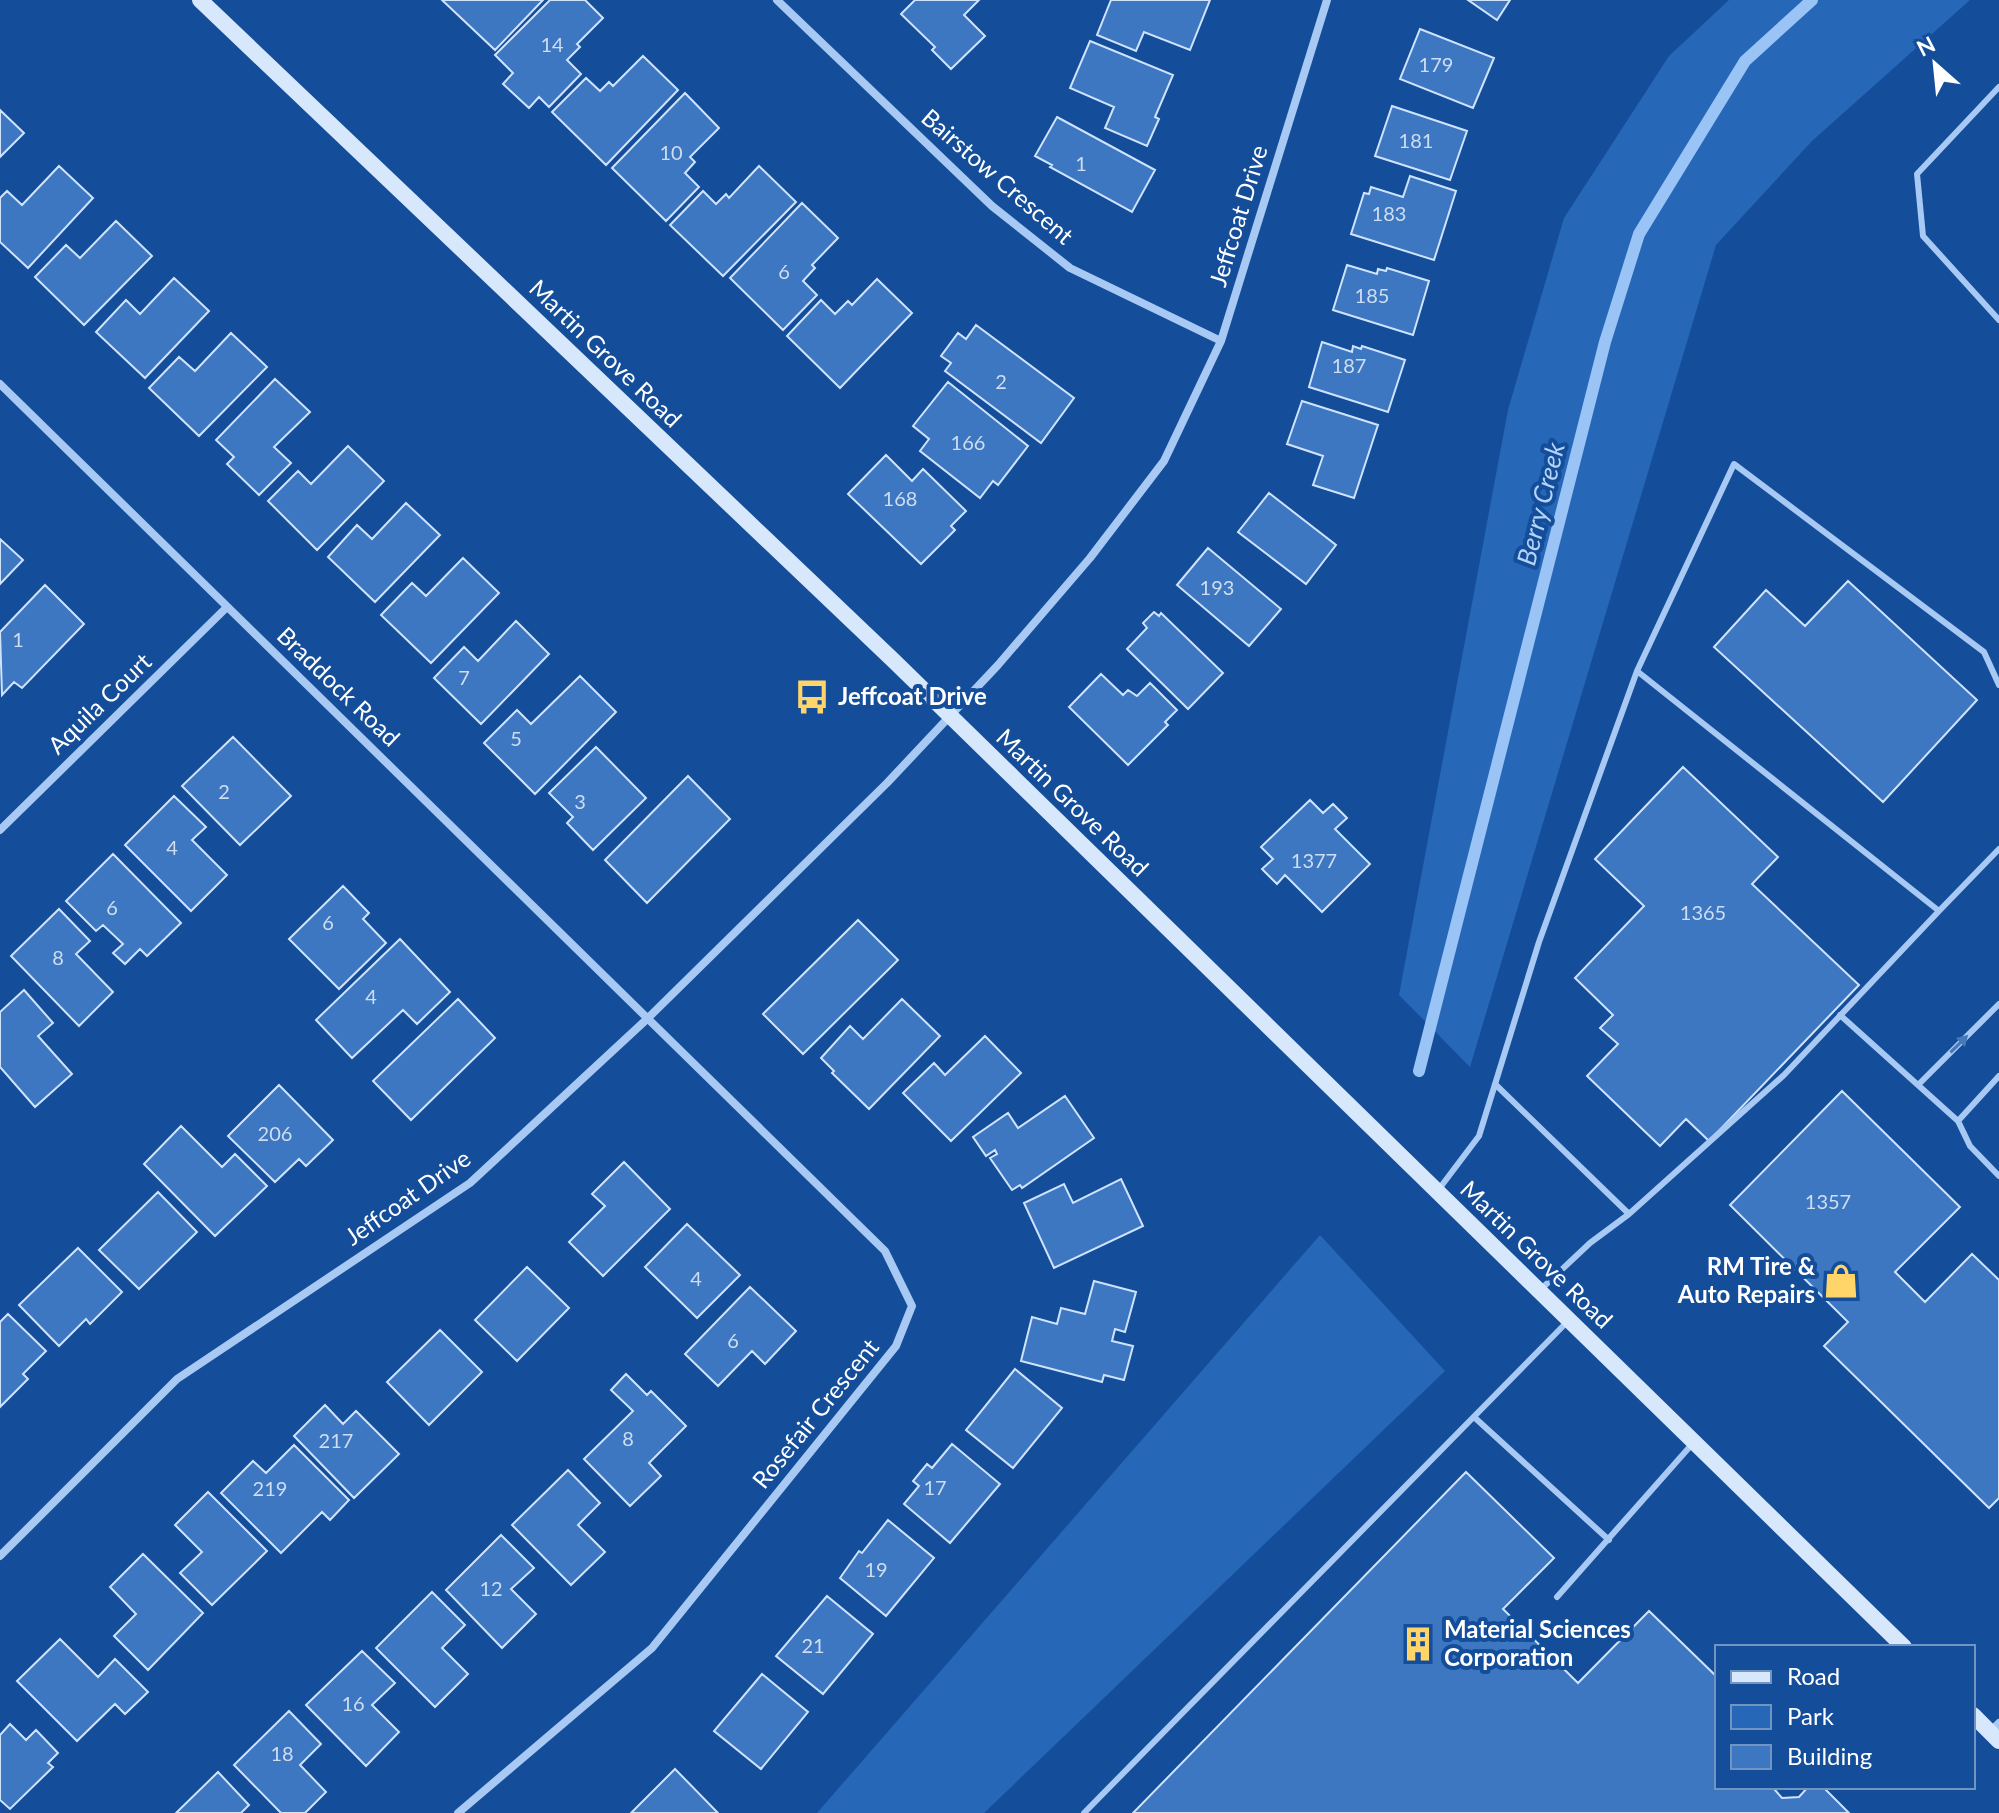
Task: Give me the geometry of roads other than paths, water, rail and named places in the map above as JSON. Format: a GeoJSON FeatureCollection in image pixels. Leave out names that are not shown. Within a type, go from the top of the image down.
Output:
{"type":"FeatureCollection","features":[{"type":"Feature","properties":{"kind":"main road","name":"Martin Grove Road"},"geometry":{"type":"LineString","coordinates":[[200,0],[950,716],[1902,1645]]}},
{"type":"Feature","properties":{"kind":"main road"},"geometry":{"type":"LineString","coordinates":[[1975,1716],[1996,1732]]}},
{"type":"Feature","properties":{"kind":"street","name":"Bairstow Crescent"},"geometry":{"type":"LineString","coordinates":[[777,0],[992,206],[1070,268],[1221,341]]}},
{"type":"Feature","properties":{"kind":"street","name":"Jeffcoat Drive"},"geometry":{"type":"LineString","coordinates":[[0,1556],[177,1379],[470,1183],[647,1019],[887,783],[998,665],[1090,558],[1164,461],[1221,341],[1327,0]]}},
{"type":"Feature","properties":{"kind":"street","name":"Braddock Road"},"geometry":{"type":"LineString","coordinates":[[0,384],[647,1019]]}},
{"type":"Feature","properties":{"kind":"street","name":"Aquila Court"},"geometry":{"type":"LineString","coordinates":[[0,830],[227,607]]}},
{"type":"Feature","properties":{"kind":"street","name":"Rosefair Crescent"},"geometry":{"type":"LineString","coordinates":[[458,1813],[652,1648],[896,1346],[912,1306],[885,1251],[647,1019]]}},
{"type":"Feature","properties":{"kind":"lane"},"geometry":{"type":"LineString","coordinates":[[1999,87],[1917,174],[1923,236],[1999,320]]}},
{"type":"Feature","properties":{"kind":"lane"},"geometry":{"type":"LineString","coordinates":[[1436,1191],[1479,1136],[1539,942],[1637,671],[1734,464],[1984,652],[1999,685]]}},
{"type":"Feature","properties":{"kind":"lane"},"geometry":{"type":"LineString","coordinates":[[1637,671],[1939,911]]}},
{"type":"Feature","properties":{"kind":"lane"},"geometry":{"type":"LineString","coordinates":[[1538,1291],[1784,1075],[1999,849]]}},
{"type":"Feature","properties":{"kind":"lane"},"geometry":{"type":"LineString","coordinates":[[1918,1085],[1999,1004]]}},
{"type":"Feature","properties":{"kind":"lane"},"geometry":{"type":"LineString","coordinates":[[1840,1015],[1958,1121],[1970,1146],[1999,1176]]}},
{"type":"Feature","properties":{"kind":"lane"},"geometry":{"type":"LineString","coordinates":[[1958,1121],[1999,1076]]}},
{"type":"Feature","properties":{"kind":"lane"},"geometry":{"type":"LineString","coordinates":[[1495,1084],[1629,1214]]}},
{"type":"Feature","properties":{"kind":"lane"},"geometry":{"type":"LineString","coordinates":[[1084,1813],[1569,1319]]}},
{"type":"Feature","properties":{"kind":"lane"},"geometry":{"type":"LineString","coordinates":[[1474,1417],[1609,1540]]}},
{"type":"Feature","properties":{"kind":"lane"},"geometry":{"type":"LineString","coordinates":[[1557,1597],[1694,1442]]}},
{"type":"Feature","properties":{"kind":"waterway","name":"Berry Creek"},"geometry":{"type":"LineString","coordinates":[[1419,1071],[1605,342],[1639,234],[1745,61],[1812,0]]}},
{"type":"Feature","properties":{"kind":"place","name":"Jeffcoat Drive"},"geometry":{"type":"Point","coordinates":[812,697]}},
{"type":"Feature","properties":{"kind":"place","name":"RM Tire & Auto Repairs"},"geometry":{"type":"Point","coordinates":[1841,1281]}},
{"type":"Feature","properties":{"kind":"place","name":"Material Sciences Corporation"},"geometry":{"type":"Point","coordinates":[1418,1644]}}]}
